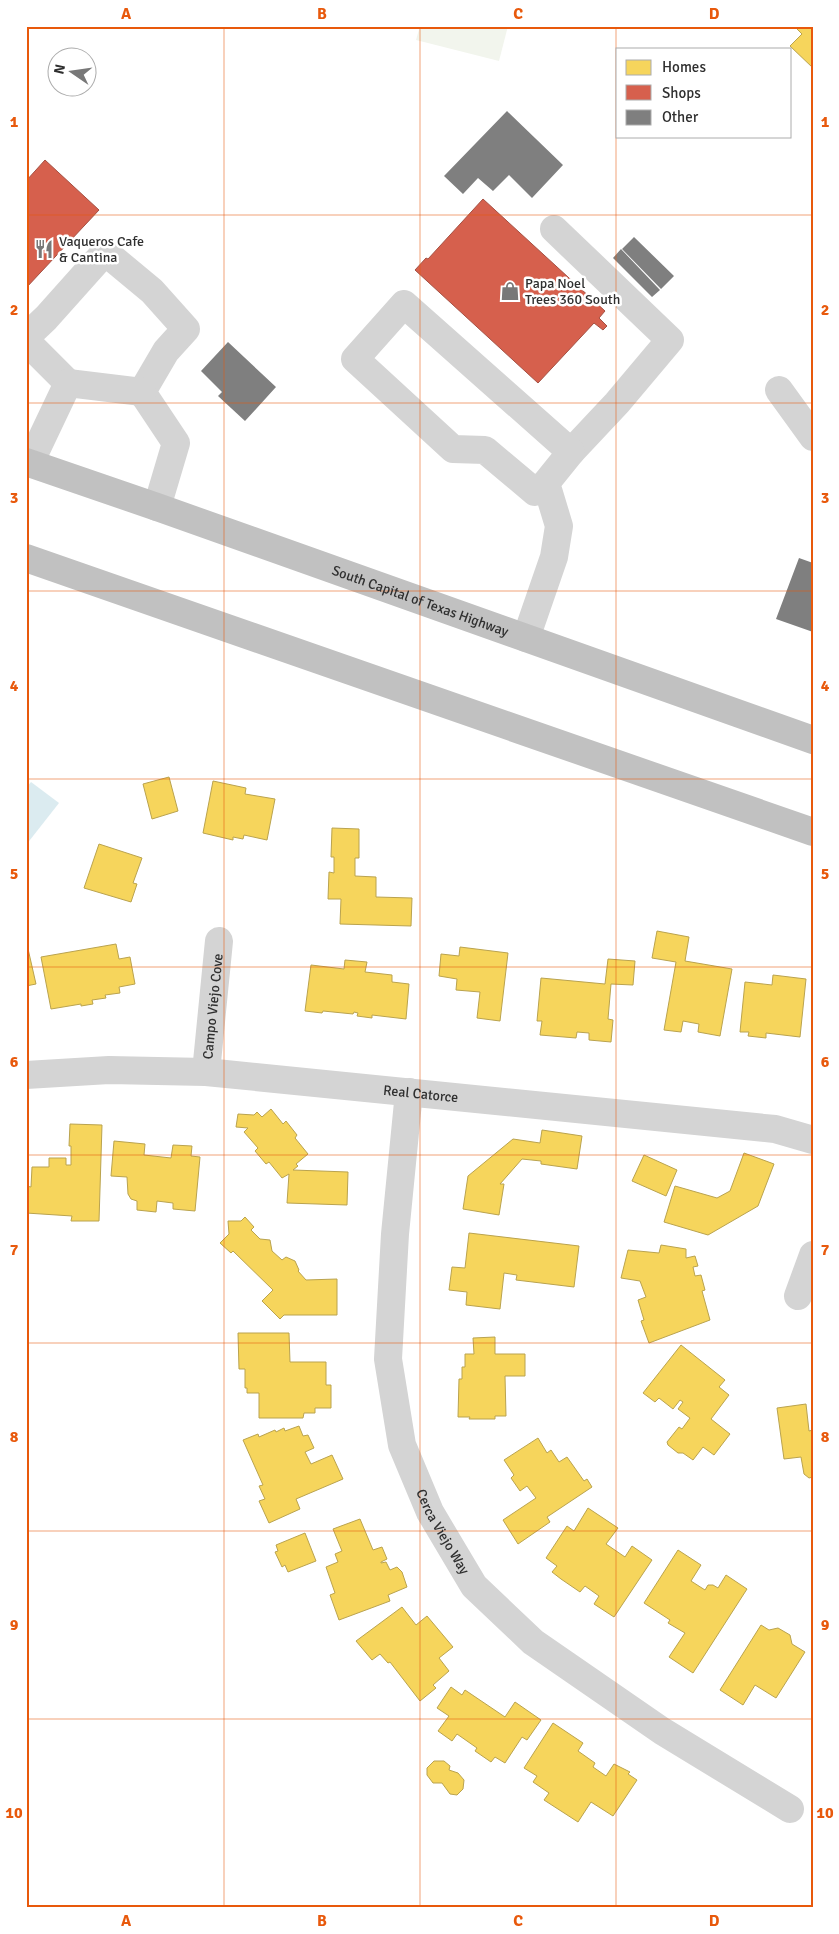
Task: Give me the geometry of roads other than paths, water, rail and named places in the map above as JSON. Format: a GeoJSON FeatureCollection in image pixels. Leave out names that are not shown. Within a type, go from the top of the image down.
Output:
{"type":"FeatureCollection","features":[{"type":"Feature","properties":{"kind":"highway","name":"South Capital of Texas Highway"},"geometry":{"type":"LineString","coordinates":[[28,463],[813,740]]}},
{"type":"Feature","properties":{"kind":"highway"},"geometry":{"type":"LineString","coordinates":[[26,558],[813,832]]}},
{"type":"Feature","properties":{"kind":"street"},"geometry":{"type":"LineString","coordinates":[[554,229],[670,340],[546,483],[535,492],[485,450],[453,449],[355,359],[404,304],[571,452]]}},
{"type":"Feature","properties":{"kind":"street"},"geometry":{"type":"LineString","coordinates":[[26,337],[46,318],[105,252],[152,291],[186,329],[166,350],[142,392]]}},
{"type":"Feature","properties":{"kind":"street"},"geometry":{"type":"LineString","coordinates":[[26,341],[68,383],[142,392],[176,442],[157,507]]}},
{"type":"Feature","properties":{"kind":"street"},"geometry":{"type":"LineString","coordinates":[[28,463],[68,383]]}},
{"type":"Feature","properties":{"kind":"street"},"geometry":{"type":"LineString","coordinates":[[779,390],[813,437]]}},
{"type":"Feature","properties":{"kind":"street"},"geometry":{"type":"LineString","coordinates":[[526,638],[554,557],[559,526],[546,483]]}},
{"type":"Feature","properties":{"kind":"street","name":"Campo Viejo Cove"},"geometry":{"type":"LineString","coordinates":[[206,1072],[219,941]]}},
{"type":"Feature","properties":{"kind":"street","name":"Real Catorce"},"geometry":{"type":"LineString","coordinates":[[26,1075],[109,1070],[206,1072],[775,1129],[813,1140]]}},
{"type":"Feature","properties":{"kind":"street","name":"Cerca Viejo Way"},"geometry":{"type":"LineString","coordinates":[[409,1092],[395,1234],[388,1358],[402,1445],[430,1512],[474,1586],[533,1642],[662,1730],[790,1809]]}},
{"type":"Feature","properties":{"kind":"street"},"geometry":{"type":"LineString","coordinates":[[798,1296],[813,1255]]}},
{"type":"Feature","properties":{"kind":"place","name":"Vaqueros Cafe & Cantina"},"geometry":{"type":"Point","coordinates":[44,249]}},
{"type":"Feature","properties":{"kind":"place","name":"Papa Noel Trees 360 South"},"geometry":{"type":"Point","coordinates":[510,291]}}]}
